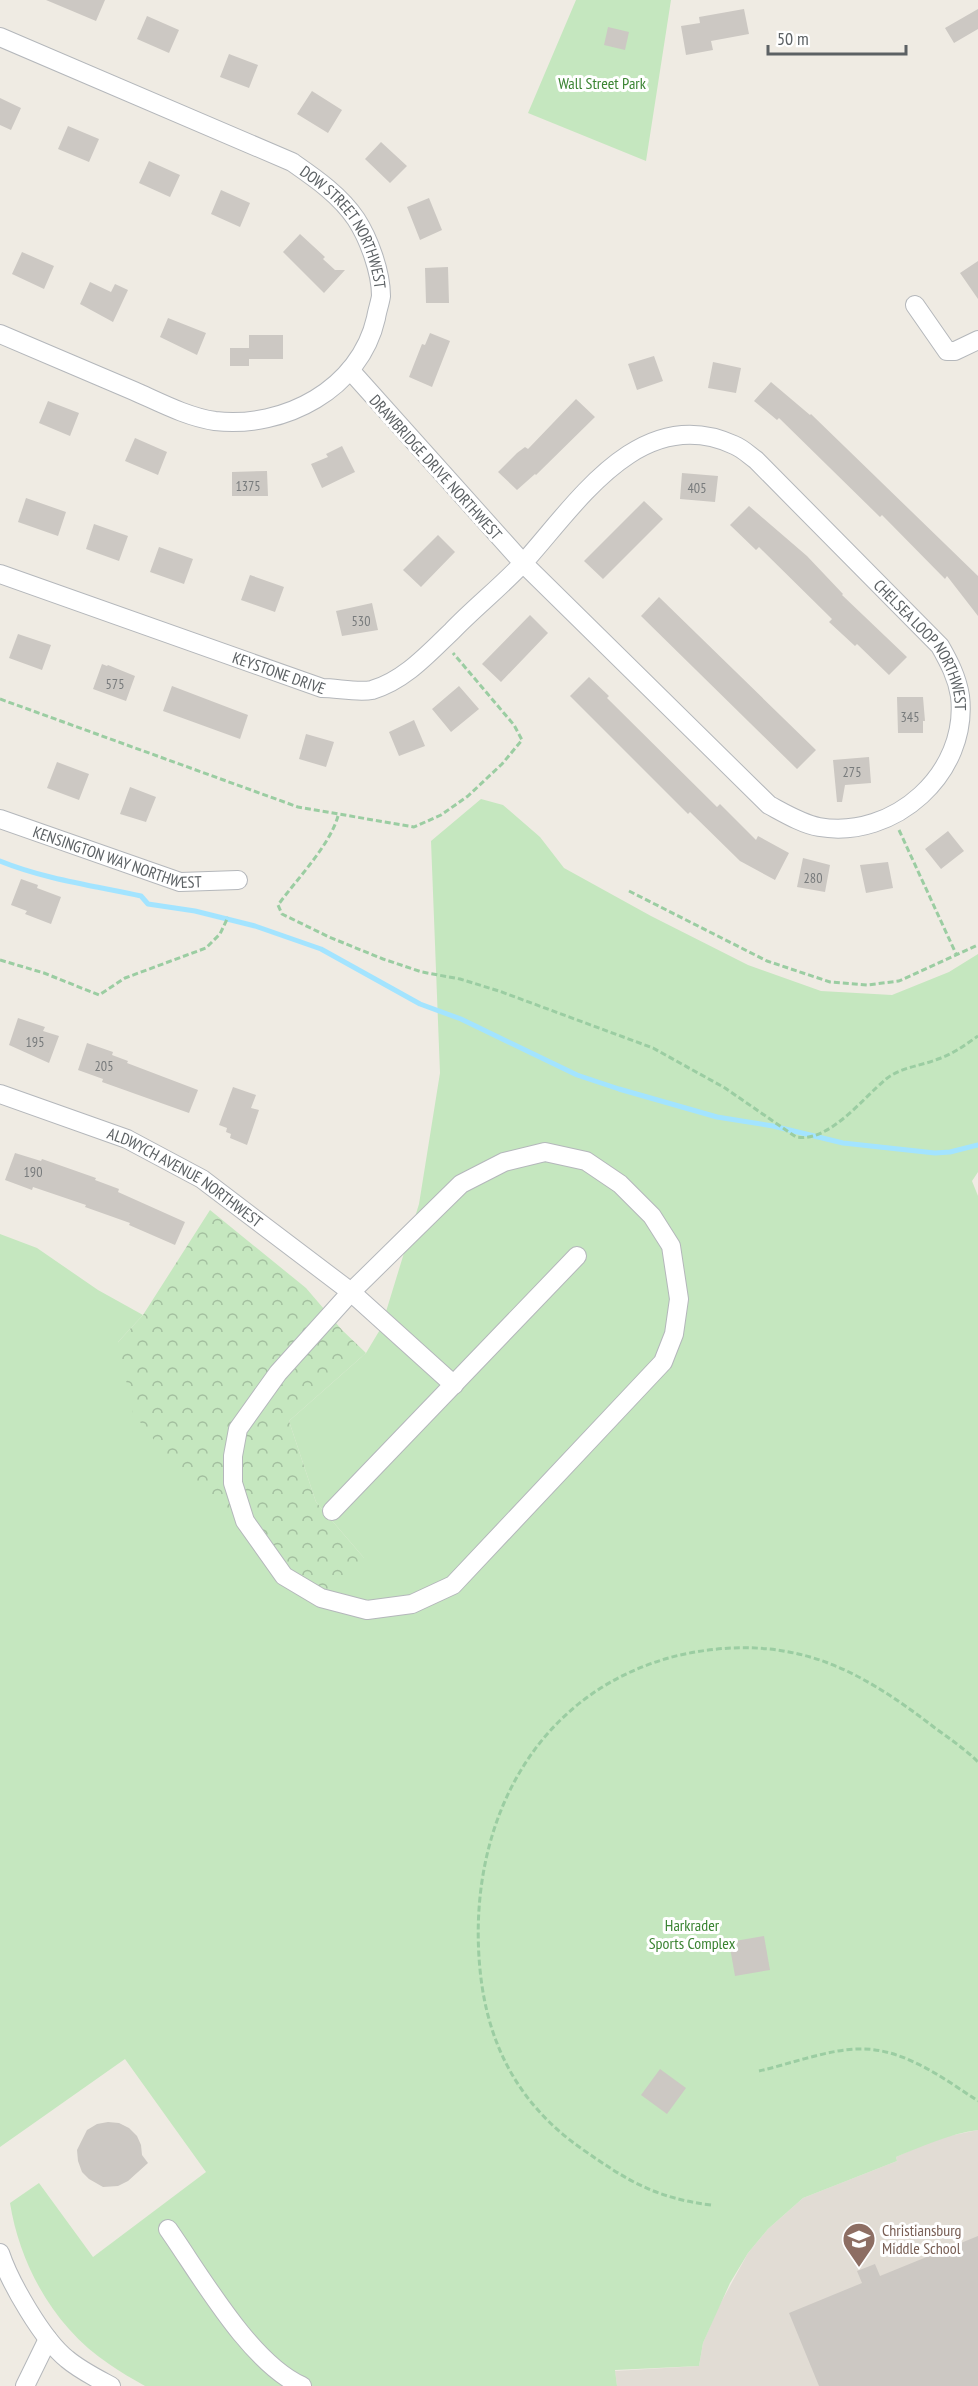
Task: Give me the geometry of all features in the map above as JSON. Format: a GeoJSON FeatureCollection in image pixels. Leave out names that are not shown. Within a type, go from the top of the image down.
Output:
{"type":"FeatureCollection","features":[{"type":"Feature","properties":{"kind":"street","name":"DOW STREET NORTHWEST"},"geometry":{"type":"LineString","coordinates":[[0,37],[292,162],[330,189],[356,219],[373,254],[381,296],[372,337],[350,370],[328,393],[295,411],[253,421],[214,421],[177,410],[0,334]]}},
{"type":"Feature","properties":{"kind":"street"},"geometry":{"type":"LineString","coordinates":[[915,305],[945,349],[955,351],[978,340]]}},
{"type":"Feature","properties":{"kind":"street","name":"DRAWBRIDGE DRIVE NORTHWEST"},"geometry":{"type":"LineString","coordinates":[[350,370],[523,563]]}},
{"type":"Feature","properties":{"kind":"street","name":"CHELSEA LOOP NORTHWEST"},"geometry":{"type":"LineString","coordinates":[[676,435],[706,435],[735,445],[756,460],[940,646],[954,672],[960,697],[960,722],[956,744],[946,766],[931,786],[912,805],[867,825],[845,828],[818,827],[769,805],[523,563],[591,484],[619,459],[647,443],[676,435]]}},
{"type":"Feature","properties":{"kind":"street","name":"KEYSTONE DRIVE"},"geometry":{"type":"LineString","coordinates":[[0,574],[322,688],[370,690],[398,679],[523,563]]}},
{"type":"Feature","properties":{"kind":"street","name":"KENSINGTON WAY NORTHWEST"},"geometry":{"type":"LineString","coordinates":[[0,819],[180,882],[238,880]]}},
{"type":"Feature","properties":{"kind":"street","name":"ALDWYCH AVENUE NORTHWEST"},"geometry":{"type":"LineString","coordinates":[[0,1094],[127,1139],[193,1173],[351,1293],[454,1385]]}},
{"type":"Feature","properties":{"kind":"street"},"geometry":{"type":"LineString","coordinates":[[544,1152],[586,1161],[620,1184],[652,1216],[671,1246],[679,1299],[674,1334],[663,1362],[453,1584],[412,1604],[367,1610],[321,1598],[284,1576],[244,1521],[233,1483],[232,1456],[238,1429],[278,1373],[351,1293],[461,1184],[504,1162],[544,1152]]}},
{"type":"Feature","properties":{"kind":"street"},"geometry":{"type":"LineString","coordinates":[[332,1511],[577,1256]]}},
{"type":"Feature","properties":{"kind":"street"},"geometry":{"type":"LineString","coordinates":[[168,2229],[244,2337],[288,2379],[302,2386]]}},
{"type":"Feature","properties":{"kind":"street"},"geometry":{"type":"LineString","coordinates":[[0,2253],[5,2268],[48,2339],[66,2359],[111,2386]]}},
{"type":"Feature","properties":{"kind":"street"},"geometry":{"type":"LineString","coordinates":[[25,2386],[48,2339]]}},
{"type":"Feature","properties":{"kind":"path"},"geometry":{"type":"LineString","coordinates":[[0,699],[298,807],[338,816],[414,827],[428,823],[468,796],[519,746],[522,740],[514,724],[442,640]]}},
{"type":"Feature","properties":{"kind":"path"},"geometry":{"type":"LineString","coordinates":[[893,815],[957,956]]}},
{"type":"Feature","properties":{"kind":"path"},"geometry":{"type":"LineString","coordinates":[[338,816],[336,825],[324,846],[278,905],[282,914],[329,937],[383,959],[422,972],[460,979],[499,991],[653,1048],[725,1088],[796,1137],[806,1139],[818,1134],[848,1113],[888,1077],[954,1053],[978,1036]]}},
{"type":"Feature","properties":{"kind":"path"},"geometry":{"type":"LineString","coordinates":[[629,891],[767,961],[830,982],[867,985],[899,981],[978,945]]}},
{"type":"Feature","properties":{"kind":"path"},"geometry":{"type":"LineString","coordinates":[[0,960],[44,973],[99,995],[125,978],[206,948],[220,934],[228,917]]}},
{"type":"Feature","properties":{"kind":"path"},"geometry":{"type":"LineString","coordinates":[[711,2205],[680,2201],[650,2192],[566,2138],[540,2113],[519,2086],[498,2050],[487,2015],[480,1974],[477,1934],[478,1895],[495,1825],[505,1797],[519,1770],[542,1739],[567,1713],[627,1673],[662,1660],[726,1648],[759,1648],[790,1652],[819,1659],[847,1671],[874,1685],[910,1709],[978,1762]]}},
{"type":"Feature","properties":{"kind":"path"},"geometry":{"type":"LineString","coordinates":[[759,2071],[859,2049],[881,2051],[912,2061],[978,2101]]}},
{"type":"Feature","properties":{"kind":"shaded area","name":"Christiansburg Middle School"},"geometry":{"type":"Polygon","coordinates":[[[978,2130],[978,2386],[617,2386],[615,2371],[699,2366],[703,2343],[718,2308],[748,2253],[768,2229],[803,2198],[897,2161],[896,2157],[925,2144],[978,2130]]]}},
{"type":"Feature","properties":{"kind":"green space","name":"Wall Street Park"},"geometry":{"type":"Polygon","coordinates":[[[576,0],[671,0],[646,161],[528,113],[576,0]]]}},
{"type":"Feature","properties":{"kind":"green space","name":"Harkrader Sports Complex"},"geometry":{"type":"Polygon","coordinates":[[[481,799],[503,805],[540,837],[564,868],[651,916],[748,965],[821,991],[892,995],[949,972],[978,954],[978,1172],[972,1181],[978,1196],[978,2130],[957,2134],[926,2145],[896,2157],[897,2161],[803,2198],[768,2229],[748,2253],[730,2283],[703,2343],[699,2366],[615,2370],[617,2386],[145,2386],[113,2367],[90,2349],[72,2333],[57,2314],[31,2272],[15,2227],[10,2203],[39,2183],[93,2257],[206,2172],[125,2059],[0,2147],[0,1234],[37,1248],[98,1290],[143,1315],[118,1342],[364,1558],[316,1502],[289,1421],[366,1353],[381,1328],[419,1204],[440,1073],[431,841],[481,799]]]}},
{"type":"Feature","properties":{"kind":"green space"},"geometry":{"type":"Polygon","coordinates":[[[210,1210],[306,1288],[342,1330],[366,1353],[289,1421],[316,1502],[364,1558],[326,1593],[268,1551],[180,1473],[133,1413],[118,1342],[143,1315],[210,1210]]]}},
{"type":"Feature","properties":{"kind":"building"},"geometry":{"type":"Polygon","coordinates":[[[46,0],[105,0],[96,21],[46,0]]]}},
{"type":"Feature","properties":{"kind":"building"},"geometry":{"type":"Polygon","coordinates":[[[744,9],[749,34],[711,41],[713,50],[686,55],[681,26],[700,23],[699,17],[744,9]]]}},
{"type":"Feature","properties":{"kind":"building"},"geometry":{"type":"Polygon","coordinates":[[[978,9],[978,29],[954,43],[945,28],[978,9]]]}},
{"type":"Feature","properties":{"kind":"building"},"geometry":{"type":"Polygon","coordinates":[[[147,16],[179,30],[169,53],[137,39],[147,16]]]}},
{"type":"Feature","properties":{"kind":"building"},"geometry":{"type":"Polygon","coordinates":[[[608,27],[629,32],[625,50],[604,45],[608,27]]]}},
{"type":"Feature","properties":{"kind":"building"},"geometry":{"type":"Polygon","coordinates":[[[229,54],[258,65],[249,88],[220,77],[229,54]]]}},
{"type":"Feature","properties":{"kind":"building"},"geometry":{"type":"Polygon","coordinates":[[[312,91],[342,110],[328,133],[297,114],[312,91]]]}},
{"type":"Feature","properties":{"kind":"building"},"geometry":{"type":"Polygon","coordinates":[[[0,98],[21,108],[11,130],[0,125],[0,98]]]}},
{"type":"Feature","properties":{"kind":"building"},"geometry":{"type":"Polygon","coordinates":[[[68,126],[99,139],[89,162],[58,149],[68,126]]]}},
{"type":"Feature","properties":{"kind":"building"},"geometry":{"type":"Polygon","coordinates":[[[381,142],[407,166],[390,183],[365,159],[381,142]]]}},
{"type":"Feature","properties":{"kind":"building"},"geometry":{"type":"Polygon","coordinates":[[[149,161],[180,175],[170,197],[139,183],[149,161]]]}},
{"type":"Feature","properties":{"kind":"building"},"geometry":{"type":"Polygon","coordinates":[[[221,190],[250,203],[240,227],[211,214],[221,190]]]}},
{"type":"Feature","properties":{"kind":"building"},"geometry":{"type":"Polygon","coordinates":[[[429,198],[442,230],[420,240],[407,207],[429,198]]]}},
{"type":"Feature","properties":{"kind":"building"},"geometry":{"type":"Polygon","coordinates":[[[300,234],[325,257],[323,259],[335,270],[345,270],[324,293],[283,252],[300,234]]]}},
{"type":"Feature","properties":{"kind":"building"},"geometry":{"type":"Polygon","coordinates":[[[22,252],[54,266],[44,289],[12,274],[22,252]]]}},
{"type":"Feature","properties":{"kind":"building"},"geometry":{"type":"Polygon","coordinates":[[[978,261],[978,299],[960,273],[978,261]]]}},
{"type":"Feature","properties":{"kind":"building"},"geometry":{"type":"Polygon","coordinates":[[[448,267],[449,303],[426,303],[425,268],[448,267]]]}},
{"type":"Feature","properties":{"kind":"building"},"geometry":{"type":"Polygon","coordinates":[[[90,282],[111,292],[115,284],[128,290],[113,322],[80,304],[90,282]]]}},
{"type":"Feature","properties":{"kind":"building"},"geometry":{"type":"Polygon","coordinates":[[[168,318],[206,333],[197,355],[160,337],[168,318]]]}},
{"type":"Feature","properties":{"kind":"building"},"geometry":{"type":"Polygon","coordinates":[[[430,333],[450,341],[432,387],[409,377],[422,344],[425,345],[430,333]]]}},
{"type":"Feature","properties":{"kind":"building"},"geometry":{"type":"Polygon","coordinates":[[[249,335],[283,335],[283,359],[249,359],[249,366],[230,366],[230,348],[249,348],[249,335]]]}},
{"type":"Feature","properties":{"kind":"building"},"geometry":{"type":"Polygon","coordinates":[[[654,356],[663,381],[637,390],[628,364],[654,356]]]}},
{"type":"Feature","properties":{"kind":"building"},"geometry":{"type":"Polygon","coordinates":[[[713,362],[741,368],[736,393],[708,388],[713,362]]]}},
{"type":"Feature","properties":{"kind":"building"},"geometry":{"type":"Polygon","coordinates":[[[771,382],[811,414],[978,576],[978,616],[947,576],[945,579],[882,515],[880,517],[779,418],[777,420],[754,401],[771,382]]]}},
{"type":"Feature","properties":{"kind":"building"},"geometry":{"type":"Polygon","coordinates":[[[576,399],[595,417],[536,475],[517,490],[498,472],[517,453],[525,447],[528,449],[576,399]]]}},
{"type":"Feature","properties":{"kind":"building"},"geometry":{"type":"Polygon","coordinates":[[[48,401],[79,413],[70,436],[39,423],[48,401]]]}},
{"type":"Feature","properties":{"kind":"building"},"geometry":{"type":"Polygon","coordinates":[[[135,438],[167,452],[158,475],[125,461],[135,438]]]}},
{"type":"Feature","properties":{"kind":"building"},"geometry":{"type":"Polygon","coordinates":[[[342,446],[355,472],[322,488],[311,464],[328,457],[326,454],[342,446]]]}},
{"type":"Feature","properties":{"kind":"building"},"geometry":{"type":"Polygon","coordinates":[[[267,471],[268,496],[232,496],[232,472],[267,471]]]}},
{"type":"Feature","properties":{"kind":"building"},"geometry":{"type":"Polygon","coordinates":[[[682,473],[718,476],[715,502],[680,499],[682,473]]]}},
{"type":"Feature","properties":{"kind":"building"},"geometry":{"type":"Polygon","coordinates":[[[26,498],[66,512],[58,536],[18,522],[26,498]]]}},
{"type":"Feature","properties":{"kind":"building"},"geometry":{"type":"Polygon","coordinates":[[[644,501],[663,519],[603,579],[584,561],[644,501]]]}},
{"type":"Feature","properties":{"kind":"building"},"geometry":{"type":"Polygon","coordinates":[[[749,506],[807,556],[842,595],[907,657],[889,675],[857,644],[855,646],[829,622],[832,619],[759,547],[756,550],[730,525],[749,506]]]}},
{"type":"Feature","properties":{"kind":"building"},"geometry":{"type":"Polygon","coordinates":[[[94,524],[128,536],[119,561],[86,549],[94,524]]]}},
{"type":"Feature","properties":{"kind":"building"},"geometry":{"type":"Polygon","coordinates":[[[438,535],[455,552],[421,587],[403,570],[438,535]]]}},
{"type":"Feature","properties":{"kind":"building"},"geometry":{"type":"Polygon","coordinates":[[[159,547],[193,559],[184,584],[150,572],[159,547]]]}},
{"type":"Feature","properties":{"kind":"building"},"geometry":{"type":"Polygon","coordinates":[[[250,575],[284,587],[275,612],[241,600],[250,575]]]}},
{"type":"Feature","properties":{"kind":"building"},"geometry":{"type":"Polygon","coordinates":[[[659,597],[816,750],[797,769],[641,616],[659,597]]]}},
{"type":"Feature","properties":{"kind":"building"},"geometry":{"type":"Polygon","coordinates":[[[372,603],[378,630],[342,636],[336,611],[372,603]]]}},
{"type":"Feature","properties":{"kind":"building"},"geometry":{"type":"Polygon","coordinates":[[[530,615],[548,633],[501,682],[482,664],[530,615]]]}},
{"type":"Feature","properties":{"kind":"building"},"geometry":{"type":"Polygon","coordinates":[[[18,634],[51,645],[42,670],[9,658],[18,634]]]}},
{"type":"Feature","properties":{"kind":"building"},"geometry":{"type":"Polygon","coordinates":[[[102,664],[135,676],[126,701],[93,689],[102,664]]]}},
{"type":"Feature","properties":{"kind":"building"},"geometry":{"type":"Polygon","coordinates":[[[589,677],[609,696],[607,698],[717,807],[720,804],[756,840],[758,836],[789,853],[775,880],[740,861],[690,812],[688,814],[570,696],[589,677]]]}},
{"type":"Feature","properties":{"kind":"building"},"geometry":{"type":"Polygon","coordinates":[[[172,686],[248,715],[240,739],[163,711],[172,686]]]}},
{"type":"Feature","properties":{"kind":"building"},"geometry":{"type":"Polygon","coordinates":[[[459,686],[479,709],[451,732],[432,709],[459,686]]]}},
{"type":"Feature","properties":{"kind":"building"},"geometry":{"type":"Polygon","coordinates":[[[897,697],[923,697],[925,721],[923,721],[923,733],[898,733],[897,697]]]}},
{"type":"Feature","properties":{"kind":"building"},"geometry":{"type":"Polygon","coordinates":[[[414,720],[425,746],[399,756],[389,732],[414,720]]]}},
{"type":"Feature","properties":{"kind":"building"},"geometry":{"type":"Polygon","coordinates":[[[306,734],[334,742],[326,767],[299,759],[306,734]]]}},
{"type":"Feature","properties":{"kind":"building"},"geometry":{"type":"Polygon","coordinates":[[[869,757],[871,783],[845,785],[842,802],[837,802],[833,760],[869,757]]]}},
{"type":"Feature","properties":{"kind":"building"},"geometry":{"type":"Polygon","coordinates":[[[57,762],[89,774],[79,800],[47,788],[57,762]]]}},
{"type":"Feature","properties":{"kind":"building"},"geometry":{"type":"Polygon","coordinates":[[[130,787],[156,797],[146,822],[120,814],[130,787]]]}},
{"type":"Feature","properties":{"kind":"building"},"geometry":{"type":"Polygon","coordinates":[[[948,831],[964,851],[941,869],[925,849],[948,831]]]}},
{"type":"Feature","properties":{"kind":"building"},"geometry":{"type":"Polygon","coordinates":[[[803,858],[830,865],[825,892],[797,887],[803,858]]]}},
{"type":"Feature","properties":{"kind":"building"},"geometry":{"type":"Polygon","coordinates":[[[888,862],[893,888],[866,893],[860,865],[888,862]]]}},
{"type":"Feature","properties":{"kind":"building"},"geometry":{"type":"Polygon","coordinates":[[[21,879],[61,897],[51,924],[25,914],[27,911],[11,905],[21,879]]]}},
{"type":"Feature","properties":{"kind":"building"},"geometry":{"type":"Polygon","coordinates":[[[18,1018],[45,1027],[43,1031],[59,1036],[49,1063],[9,1045],[18,1018]]]}},
{"type":"Feature","properties":{"kind":"building"},"geometry":{"type":"Polygon","coordinates":[[[87,1043],[113,1052],[112,1055],[128,1061],[127,1063],[198,1090],[189,1113],[102,1082],[103,1079],[78,1070],[87,1043]]]}},
{"type":"Feature","properties":{"kind":"building"},"geometry":{"type":"Polygon","coordinates":[[[233,1087],[256,1095],[251,1108],[259,1110],[247,1145],[230,1138],[231,1134],[226,1132],[227,1128],[219,1125],[233,1087]]]}},
{"type":"Feature","properties":{"kind":"building"},"geometry":{"type":"Polygon","coordinates":[[[15,1153],[41,1161],[42,1159],[96,1178],[95,1180],[119,1189],[118,1192],[185,1222],[175,1245],[129,1225],[130,1223],[85,1207],[86,1205],[5,1180],[15,1153]]]}},
{"type":"Feature","properties":{"kind":"building"},"geometry":{"type":"Polygon","coordinates":[[[764,1936],[770,1970],[735,1976],[729,1942],[764,1936]]]}},
{"type":"Feature","properties":{"kind":"building"},"geometry":{"type":"Polygon","coordinates":[[[660,2069],[686,2088],[667,2114],[641,2095],[660,2069]]]}},
{"type":"Feature","properties":{"kind":"building"},"geometry":{"type":"Polygon","coordinates":[[[119,2123],[129,2128],[137,2136],[142,2155],[148,2163],[128,2181],[118,2186],[103,2187],[82,2172],[77,2150],[87,2130],[97,2124],[119,2123]]]}},
{"type":"Feature","properties":{"kind":"building"},"geometry":{"type":"Polygon","coordinates":[[[978,2236],[978,2386],[819,2386],[789,2313],[862,2283],[857,2271],[875,2264],[880,2276],[978,2236]]]}},
{"type":"Feature","properties":{"kind":"waterway"},"geometry":{"type":"LineString","coordinates":[[0,861],[52,877],[141,896],[148,904],[195,911],[255,926],[321,949],[420,1004],[461,1019],[577,1075],[619,1089],[717,1117],[773,1126],[843,1143],[935,1153],[978,1145]]}},
{"type":"Feature","properties":{"kind":"place","name":"Christiansburg Middle School"},"geometry":{"type":"Point","coordinates":[859,2268]}}]}
